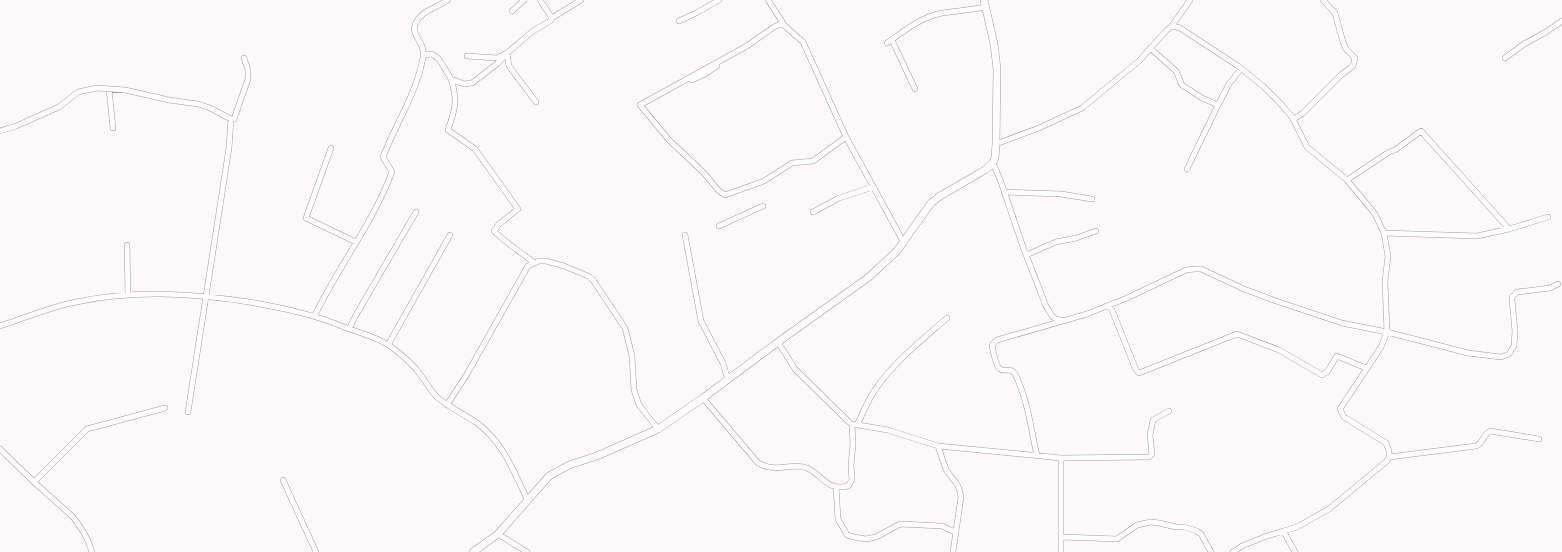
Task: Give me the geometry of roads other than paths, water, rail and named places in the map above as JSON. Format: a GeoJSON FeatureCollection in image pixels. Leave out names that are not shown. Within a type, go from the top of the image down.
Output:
{"type":"FeatureCollection","features":[{"type":"Feature","properties":{"kind":"street"},"geometry":{"type":"LineString","coordinates":[[315,316],[330,285],[383,195],[392,172],[383,157],[390,138],[420,77],[424,55],[423,46],[414,32],[414,26],[423,13],[448,0]]}},
{"type":"Feature","properties":{"kind":"street"},"geometry":{"type":"LineString","coordinates":[[512,11],[524,0]]}},
{"type":"Feature","properties":{"kind":"street"},"geometry":{"type":"LineString","coordinates":[[540,0],[552,18]]}},
{"type":"Feature","properties":{"kind":"street"},"geometry":{"type":"LineString","coordinates":[[451,79],[464,84],[472,83],[498,63],[533,31],[581,0]]}},
{"type":"Feature","properties":{"kind":"street"},"geometry":{"type":"LineString","coordinates":[[679,21],[719,0]]}},
{"type":"Feature","properties":{"kind":"street"},"geometry":{"type":"LineString","coordinates":[[768,0],[783,23],[802,42],[806,49],[846,137],[904,243]]}},
{"type":"Feature","properties":{"kind":"street"},"geometry":{"type":"LineString","coordinates":[[996,144],[1039,128],[1082,108],[1139,61],[1171,27],[1190,0]]}},
{"type":"Feature","properties":{"kind":"street"},"geometry":{"type":"LineString","coordinates":[[1294,119],[1353,66],[1355,62],[1355,58],[1346,49],[1343,42],[1335,13],[1322,0]]}},
{"type":"Feature","properties":{"kind":"street"},"geometry":{"type":"LineString","coordinates":[[473,552],[498,534],[549,476],[556,471],[618,448],[658,428],[728,380],[869,276],[893,256],[931,203],[993,163],[996,144],[997,69],[994,44],[984,3],[933,16],[912,26],[887,44]]}},
{"type":"Feature","properties":{"kind":"street"},"geometry":{"type":"LineString","coordinates":[[1505,58],[1562,21]]}},
{"type":"Feature","properties":{"kind":"street"},"geometry":{"type":"LineString","coordinates":[[783,23],[747,46],[640,105],[669,140],[725,195],[764,181],[792,163],[813,161],[846,137]]}},
{"type":"Feature","properties":{"kind":"street"},"geometry":{"type":"LineString","coordinates":[[1171,27],[1180,28],[1263,86],[1294,119],[1307,147],[1346,180],[1374,214],[1384,233],[1388,256],[1385,281],[1387,332],[1381,347],[1341,406],[1340,412],[1347,420],[1383,441],[1388,446],[1389,457],[1383,465],[1329,509],[1309,521],[1284,532],[1259,539],[1233,552]]}},
{"type":"Feature","properties":{"kind":"street"},"geometry":{"type":"LineString","coordinates":[[892,40],[915,89]]}},
{"type":"Feature","properties":{"kind":"street"},"geometry":{"type":"LineString","coordinates":[[1150,48],[1176,71],[1182,85],[1218,106]]}},
{"type":"Feature","properties":{"kind":"street"},"geometry":{"type":"LineString","coordinates":[[467,56],[497,58],[507,53]]}},
{"type":"Feature","properties":{"kind":"street"},"geometry":{"type":"LineString","coordinates":[[507,53],[509,66],[536,102]]}},
{"type":"Feature","properties":{"kind":"street"},"geometry":{"type":"LineString","coordinates":[[424,55],[432,54],[439,59],[445,67],[456,93],[455,109],[448,130],[475,149],[518,209],[499,224],[494,231],[508,245],[521,252],[534,263]]}},
{"type":"Feature","properties":{"kind":"street"},"geometry":{"type":"LineString","coordinates":[[231,119],[236,117],[248,79],[248,70],[244,58]]}},
{"type":"Feature","properties":{"kind":"street"},"geometry":{"type":"LineString","coordinates":[[667,88],[688,82],[719,64]]}},
{"type":"Feature","properties":{"kind":"street"},"geometry":{"type":"LineString","coordinates":[[1187,170],[1218,106],[1241,69]]}},
{"type":"Feature","properties":{"kind":"street"},"geometry":{"type":"LineString","coordinates":[[0,131],[59,107],[78,92],[90,89],[125,90],[169,100],[198,104],[231,119]]}},
{"type":"Feature","properties":{"kind":"street"},"geometry":{"type":"LineString","coordinates":[[109,89],[113,128]]}},
{"type":"Feature","properties":{"kind":"street"},"geometry":{"type":"LineString","coordinates":[[188,412],[230,148],[231,119]]}},
{"type":"Feature","properties":{"kind":"street"},"geometry":{"type":"LineString","coordinates":[[1346,180],[1395,150],[1421,131],[1508,229]]}},
{"type":"Feature","properties":{"kind":"street"},"geometry":{"type":"LineString","coordinates":[[331,148],[306,218],[356,242]]}},
{"type":"Feature","properties":{"kind":"street"},"geometry":{"type":"LineString","coordinates":[[993,163],[1046,306],[1052,316],[1064,321]]}},
{"type":"Feature","properties":{"kind":"street"},"geometry":{"type":"LineString","coordinates":[[813,212],[839,198],[873,187]]}},
{"type":"Feature","properties":{"kind":"street"},"geometry":{"type":"LineString","coordinates":[[1004,192],[1061,194],[1092,198]]}},
{"type":"Feature","properties":{"kind":"street"},"geometry":{"type":"LineString","coordinates":[[719,226],[763,206]]}},
{"type":"Feature","properties":{"kind":"street"},"geometry":{"type":"LineString","coordinates":[[349,329],[416,212]]}},
{"type":"Feature","properties":{"kind":"street"},"geometry":{"type":"LineString","coordinates":[[1384,233],[1427,233],[1466,236],[1489,234],[1548,217]]}},
{"type":"Feature","properties":{"kind":"street"},"geometry":{"type":"LineString","coordinates":[[1026,255],[1056,242],[1096,231]]}},
{"type":"Feature","properties":{"kind":"street"},"geometry":{"type":"LineString","coordinates":[[388,345],[450,235]]}},
{"type":"Feature","properties":{"kind":"street"},"geometry":{"type":"LineString","coordinates":[[685,235],[701,321],[723,363],[728,380]]}},
{"type":"Feature","properties":{"kind":"street"},"geometry":{"type":"LineString","coordinates":[[127,245],[128,295]]}},
{"type":"Feature","properties":{"kind":"street"},"geometry":{"type":"LineString","coordinates":[[447,404],[467,374],[528,266],[539,261],[552,262],[593,280],[625,328],[632,356],[634,390],[639,405],[658,428]]}},
{"type":"Feature","properties":{"kind":"street"},"geometry":{"type":"LineString","coordinates":[[1037,456],[1028,412],[1016,375],[1010,370],[999,369],[992,345],[997,340],[1064,321],[1110,305],[1186,270],[1201,269],[1244,289],[1342,323],[1468,352],[1501,357],[1512,350],[1514,346],[1515,331],[1512,300],[1514,294],[1550,288],[1558,284]]}},
{"type":"Feature","properties":{"kind":"street"},"geometry":{"type":"LineString","coordinates":[[0,326],[58,306],[77,302],[128,295],[155,294],[208,296],[283,308],[315,316],[372,337],[388,345],[412,364],[437,397],[452,409],[478,423],[497,443],[507,456],[528,500]]}},
{"type":"Feature","properties":{"kind":"street"},"geometry":{"type":"LineString","coordinates":[[1110,305],[1136,370],[1139,373],[1237,334],[1280,350],[1322,375],[1328,372],[1337,356],[1366,368]]}},
{"type":"Feature","properties":{"kind":"street"},"geometry":{"type":"LineString","coordinates":[[703,398],[758,463],[769,467],[791,466],[808,468],[830,486],[848,486],[852,480],[851,465],[855,424],[874,391],[906,355],[947,318]]}},
{"type":"Feature","properties":{"kind":"street"},"geometry":{"type":"LineString","coordinates":[[778,342],[795,369],[833,407],[855,424],[888,430],[938,446],[1061,458],[1149,457],[1152,454],[1150,435],[1153,420],[1169,411]]}},
{"type":"Feature","properties":{"kind":"street"},"geometry":{"type":"LineString","coordinates":[[34,482],[83,432],[90,428],[165,408]]}},
{"type":"Feature","properties":{"kind":"street"},"geometry":{"type":"LineString","coordinates":[[1389,457],[1476,446],[1481,443],[1490,431],[1539,440]]}},
{"type":"Feature","properties":{"kind":"street"},"geometry":{"type":"LineString","coordinates":[[938,446],[948,471],[960,489],[953,552]]}},
{"type":"Feature","properties":{"kind":"street"},"geometry":{"type":"LineString","coordinates":[[0,449],[82,527],[92,552]]}},
{"type":"Feature","properties":{"kind":"street"},"geometry":{"type":"LineString","coordinates":[[1061,458],[1061,552]]}},
{"type":"Feature","properties":{"kind":"street"},"geometry":{"type":"LineString","coordinates":[[283,480],[316,552]]}},
{"type":"Feature","properties":{"kind":"street"},"geometry":{"type":"LineString","coordinates":[[836,487],[838,519],[847,534],[854,538],[866,539],[876,537],[900,524],[942,526],[955,532]]}},
{"type":"Feature","properties":{"kind":"street"},"geometry":{"type":"LineString","coordinates":[[1062,537],[1117,539],[1137,525],[1151,522],[1176,527],[1184,526],[1197,531],[1201,534],[1211,552]]}},
{"type":"Feature","properties":{"kind":"street"},"geometry":{"type":"LineString","coordinates":[[1284,532],[1295,552]]}},
{"type":"Feature","properties":{"kind":"street"},"geometry":{"type":"LineString","coordinates":[[498,534],[527,552]]}}]}
